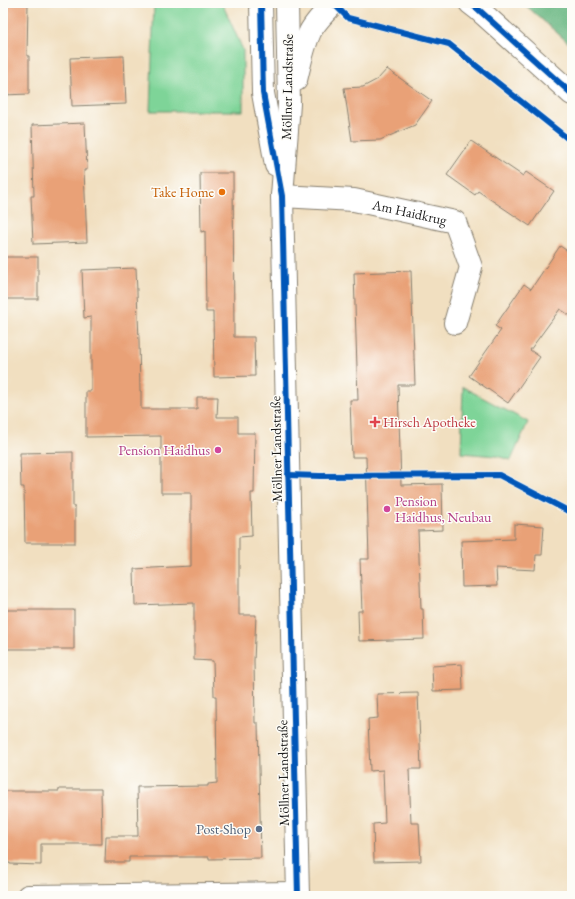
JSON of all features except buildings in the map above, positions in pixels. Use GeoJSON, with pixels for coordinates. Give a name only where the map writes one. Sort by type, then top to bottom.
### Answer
{"type":"FeatureCollection","features":[{"type":"Feature","properties":{"kind":"main road","name":"Möllner Landstraße"},"geometry":{"type":"LineString","coordinates":[[261,3],[263,93],[282,196]]}},
{"type":"Feature","properties":{"kind":"main road","name":"Möllner Landstraße"},"geometry":{"type":"LineString","coordinates":[[287,3],[289,104],[282,196],[298,894]]}},
{"type":"Feature","properties":{"kind":"main road"},"geometry":{"type":"LineString","coordinates":[[289,104],[310,32],[334,3]]}},
{"type":"Feature","properties":{"kind":"main road"},"geometry":{"type":"LineString","coordinates":[[470,3],[572,94]]}},
{"type":"Feature","properties":{"kind":"main road","name":"Am Haidkrug"},"geometry":{"type":"LineString","coordinates":[[282,196],[354,200],[455,222],[471,267],[455,323]]}},
{"type":"Feature","properties":{"kind":"main road"},"geometry":{"type":"LineString","coordinates":[[28,896],[298,894]]}},
{"type":"Feature","properties":{"kind":"green space"},"geometry":{"type":"Polygon","coordinates":[[[154,3],[222,3],[243,50],[243,111],[150,111],[154,3]]]}},
{"type":"Feature","properties":{"kind":"green space"},"geometry":{"type":"Polygon","coordinates":[[[523,3],[572,3],[572,46],[523,3]]]}},
{"type":"Feature","properties":{"kind":"green space"},"geometry":{"type":"Polygon","coordinates":[[[463,387],[528,422],[511,460],[496,456],[461,453],[463,387]]]}},
{"type":"Feature","properties":{"kind":"cycle path"},"geometry":{"type":"LineString","coordinates":[[261,3],[263,93],[282,196],[298,896]]}},
{"type":"Feature","properties":{"kind":"cycle path"},"geometry":{"type":"LineString","coordinates":[[333,3],[348,18],[449,44],[572,142]]}},
{"type":"Feature","properties":{"kind":"cycle path"},"geometry":{"type":"LineString","coordinates":[[470,3],[572,94]]}},
{"type":"Feature","properties":{"kind":"cycle path"},"geometry":{"type":"LineString","coordinates":[[288,475],[499,475],[572,513]]}},
{"type":"Feature","properties":{"kind":"place","name":"Take Home"},"geometry":{"type":"Point","coordinates":[222,192]}},
{"type":"Feature","properties":{"kind":"place","name":"Hirsch Apotheke"},"geometry":{"type":"Point","coordinates":[375,422]}},
{"type":"Feature","properties":{"kind":"place","name":"Pension Haidhus"},"geometry":{"type":"Point","coordinates":[218,450]}},
{"type":"Feature","properties":{"kind":"place","name":"Pension Haidhus, Neubau"},"geometry":{"type":"Point","coordinates":[387,509]}},
{"type":"Feature","properties":{"kind":"place","name":"Post-Shop"},"geometry":{"type":"Point","coordinates":[259,829]}}]}
